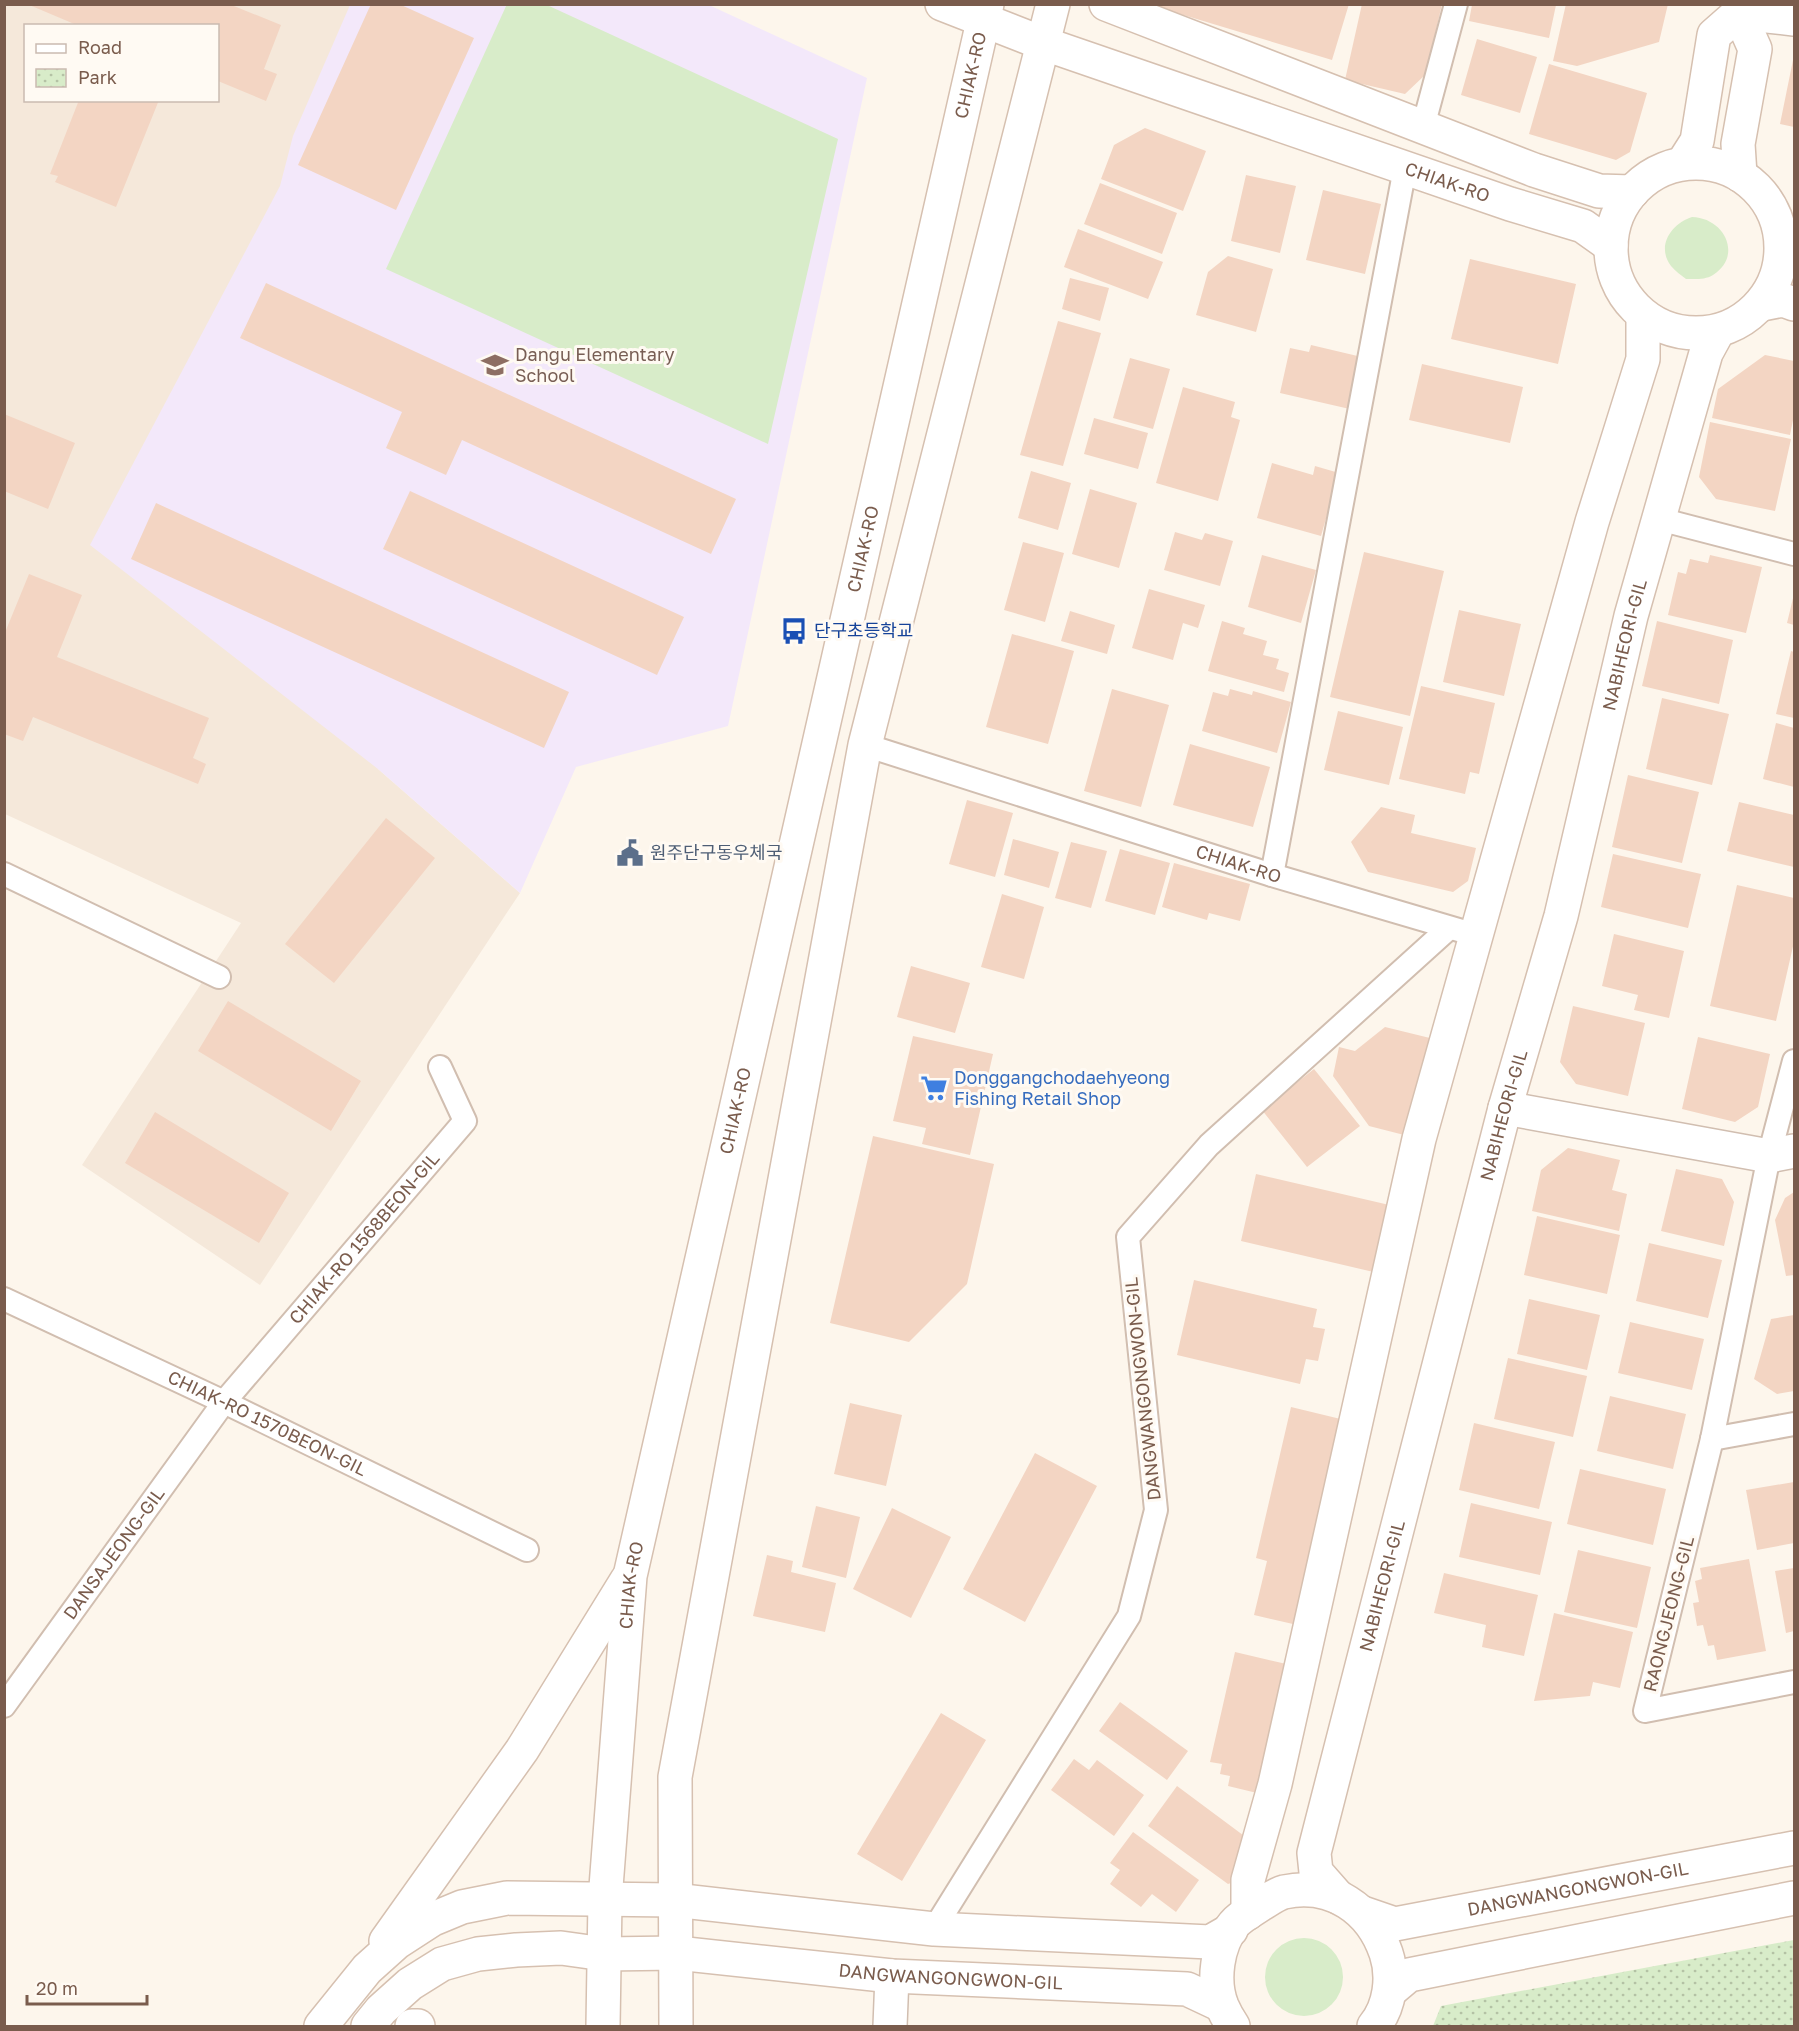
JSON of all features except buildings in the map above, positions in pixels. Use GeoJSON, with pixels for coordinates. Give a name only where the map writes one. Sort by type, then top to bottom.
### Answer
{"type":"FeatureCollection","features":[{"type":"Feature","properties":{"kind":"street","name":"CHIAK-RO"},"geometry":{"type":"LineString","coordinates":[[942,4],[985,13],[1042,43],[1405,168],[1583,226],[1611,246]]}},
{"type":"Feature","properties":{"kind":"street"},"geometry":{"type":"LineString","coordinates":[[676,2026],[675,1777],[865,744],[1053,4]]}},
{"type":"Feature","properties":{"kind":"street"},"geometry":{"type":"LineString","coordinates":[[1106,4],[1534,170],[1599,191],[1632,192]]}},
{"type":"Feature","properties":{"kind":"street"},"geometry":{"type":"LineString","coordinates":[[1740,9],[1794,19]]}},
{"type":"Feature","properties":{"kind":"street"},"geometry":{"type":"LineString","coordinates":[[1683,163],[1697,141],[1714,35],[1740,9]]}},
{"type":"Feature","properties":{"kind":"street"},"geometry":{"type":"LineString","coordinates":[[1740,9],[1755,49],[1738,144],[1740,175]]}},
{"type":"Feature","properties":{"kind":"street","name":"CHIAK-RO"},"geometry":{"type":"LineString","coordinates":[[603,2026],[605,1900],[630,1576],[985,13]]}},
{"type":"Feature","properties":{"kind":"street"},"geometry":{"type":"LineString","coordinates":[[1683,163],[1712,164],[1740,175],[1762,194],[1777,220],[1788,254],[1762,304],[1742,321],[1718,331],[1692,334],[1643,315],[1625,296],[1614,272],[1611,246],[1616,217],[1632,192],[1655,173],[1683,163]]}},
{"type":"Feature","properties":{"kind":"street"},"geometry":{"type":"LineString","coordinates":[[1762,304],[1783,300],[1794,304]]}},
{"type":"Feature","properties":{"kind":"street"},"geometry":{"type":"LineString","coordinates":[[1227,2016],[1217,1977],[1221,1948],[1239,1922],[1248,1880],[1275,1784],[1463,931],[1643,359],[1643,315]]}},
{"type":"Feature","properties":{"kind":"street","name":"NABIHEORI-GIL"},"geometry":{"type":"LineString","coordinates":[[1381,2016],[1389,1962],[1380,1935],[1316,1872],[1314,1853],[1505,1108],[1561,916],[1630,616],[1706,353],[1718,331]]}},
{"type":"Feature","properties":{"kind":"street"},"geometry":{"type":"LineString","coordinates":[[1505,1108],[1782,1154]]}},
{"type":"Feature","properties":{"kind":"street"},"geometry":{"type":"LineString","coordinates":[[321,2026],[367,1969],[522,1750],[630,1576]]}},
{"type":"Feature","properties":{"kind":"street","name":"DANGWANGONGWON-GIL"},"geometry":{"type":"LineString","coordinates":[[605,1900],[674,1900],[934,1929],[1210,1942],[1282,1892],[1310,1890],[1395,1924],[1794,1848]]}},
{"type":"Feature","properties":{"kind":"street"},"geometry":{"type":"LineString","coordinates":[[367,1969],[396,1943],[433,1919],[462,1907],[507,1898],[605,1900]]}},
{"type":"Feature","properties":{"kind":"street"},"geometry":{"type":"LineString","coordinates":[[1381,2016],[1409,1975],[1794,1898]]}},
{"type":"Feature","properties":{"kind":"street"},"geometry":{"type":"LineString","coordinates":[[368,2026],[381,2010],[410,1984],[442,1964],[478,1954],[516,1950],[561,1948],[604,1954]]}},
{"type":"Feature","properties":{"kind":"street","name":"DANGWANGONGWON-GIL"},"geometry":{"type":"LineString","coordinates":[[604,1954],[676,1953],[892,1976],[1187,1989],[1227,2016]]}},
{"type":"Feature","properties":{"kind":"street"},"geometry":{"type":"LineString","coordinates":[[890,2026],[892,1976]]}},
{"type":"Feature","properties":{"kind":"street"},"geometry":{"type":"LineString","coordinates":[[412,2026],[418,2026]]}},
{"type":"Feature","properties":{"kind":"lane"},"geometry":{"type":"LineString","coordinates":[[1423,127],[1456,4]]}},
{"type":"Feature","properties":{"kind":"lane"},"geometry":{"type":"LineString","coordinates":[[1272,874],[1405,168]]}},
{"type":"Feature","properties":{"kind":"lane"},"geometry":{"type":"LineString","coordinates":[[1659,519],[1794,554]]}},
{"type":"Feature","properties":{"kind":"lane","name":"CHIAK-RO"},"geometry":{"type":"LineString","coordinates":[[865,744],[1272,874],[1463,931]]}},
{"type":"Feature","properties":{"kind":"lane"},"geometry":{"type":"LineString","coordinates":[[4,874],[219,977]]}},
{"type":"Feature","properties":{"kind":"lane","name":"DANGWANGONGWON-GIL"},"geometry":{"type":"LineString","coordinates":[[934,1929],[1130,1616],[1156,1510],[1128,1237],[1209,1145],[1463,931]]}},
{"type":"Feature","properties":{"kind":"lane","name":"RAONGJEONG-GIL"},"geometry":{"type":"LineString","coordinates":[[1794,1061],[1782,1154],[1645,1711],[1794,1682]]}},
{"type":"Feature","properties":{"kind":"lane","name":"CHIAK-RO 1568BEON-GIL"},"geometry":{"type":"LineString","coordinates":[[224,1402],[465,1121],[440,1067]]}},
{"type":"Feature","properties":{"kind":"lane","name":"CHIAK-RO 1570BEON-GIL"},"geometry":{"type":"LineString","coordinates":[[4,1299],[224,1402],[527,1550]]}},
{"type":"Feature","properties":{"kind":"lane","name":"DANSAJEONG-GIL"},"geometry":{"type":"LineString","coordinates":[[4,1706],[224,1402]]}},
{"type":"Feature","properties":{"kind":"lane"},"geometry":{"type":"LineString","coordinates":[[1712,1439],[1794,1424]]}},
{"type":"Feature","properties":{"kind":"shaded area"},"geometry":{"type":"Polygon","coordinates":[[[5,5],[366,5],[378,769],[520,893],[260,1285],[82,1165],[241,923],[5,814],[5,5]]]}},
{"type":"Feature","properties":{"kind":"shaded area","name":"Dangu Elementary School"},"geometry":{"type":"Polygon","coordinates":[[[350,5],[709,5],[867,78],[728,726],[576,767],[520,893],[378,769],[90,545],[280,186],[293,136],[350,5]]]}},
{"type":"Feature","properties":{"kind":"green space"},"geometry":{"type":"Polygon","coordinates":[[[507,4],[547,5],[838,139],[768,444],[386,269],[507,4]]]}},
{"type":"Feature","properties":{"kind":"green space"},"geometry":{"type":"Polygon","coordinates":[[[1692,217],[1704,219],[1713,224],[1726,239],[1727,258],[1722,267],[1710,277],[1686,279],[1671,266],[1667,258],[1666,244],[1672,230],[1684,220],[1692,217]]]}},
{"type":"Feature","properties":{"kind":"green space"},"geometry":{"type":"Polygon","coordinates":[[[1304,1938],[1319,1941],[1332,1949],[1340,1962],[1343,1977],[1340,1992],[1332,2005],[1319,2013],[1304,2016],[1289,2013],[1276,2005],[1268,1992],[1265,1977],[1268,1962],[1276,1949],[1289,1941],[1304,1938]]]}},
{"type":"Feature","properties":{"kind":"green space"},"geometry":{"type":"Polygon","coordinates":[[[1794,1940],[1794,2026],[1433,2026],[1441,2006],[1794,1940]]]}},
{"type":"Feature","properties":{"kind":"place","name":"Dangu Elementary School"},"geometry":{"type":"Point","coordinates":[495,365]}},
{"type":"Feature","properties":{"kind":"place","name":"단구초등학교"},"geometry":{"type":"Point","coordinates":[794,631]}},
{"type":"Feature","properties":{"kind":"place","name":"원주단구동우체국"},"geometry":{"type":"Point","coordinates":[630,853]}},
{"type":"Feature","properties":{"kind":"place","name":"Donggangchodaehyeong Fishing Retail Shop"},"geometry":{"type":"Point","coordinates":[934,1088]}}]}
